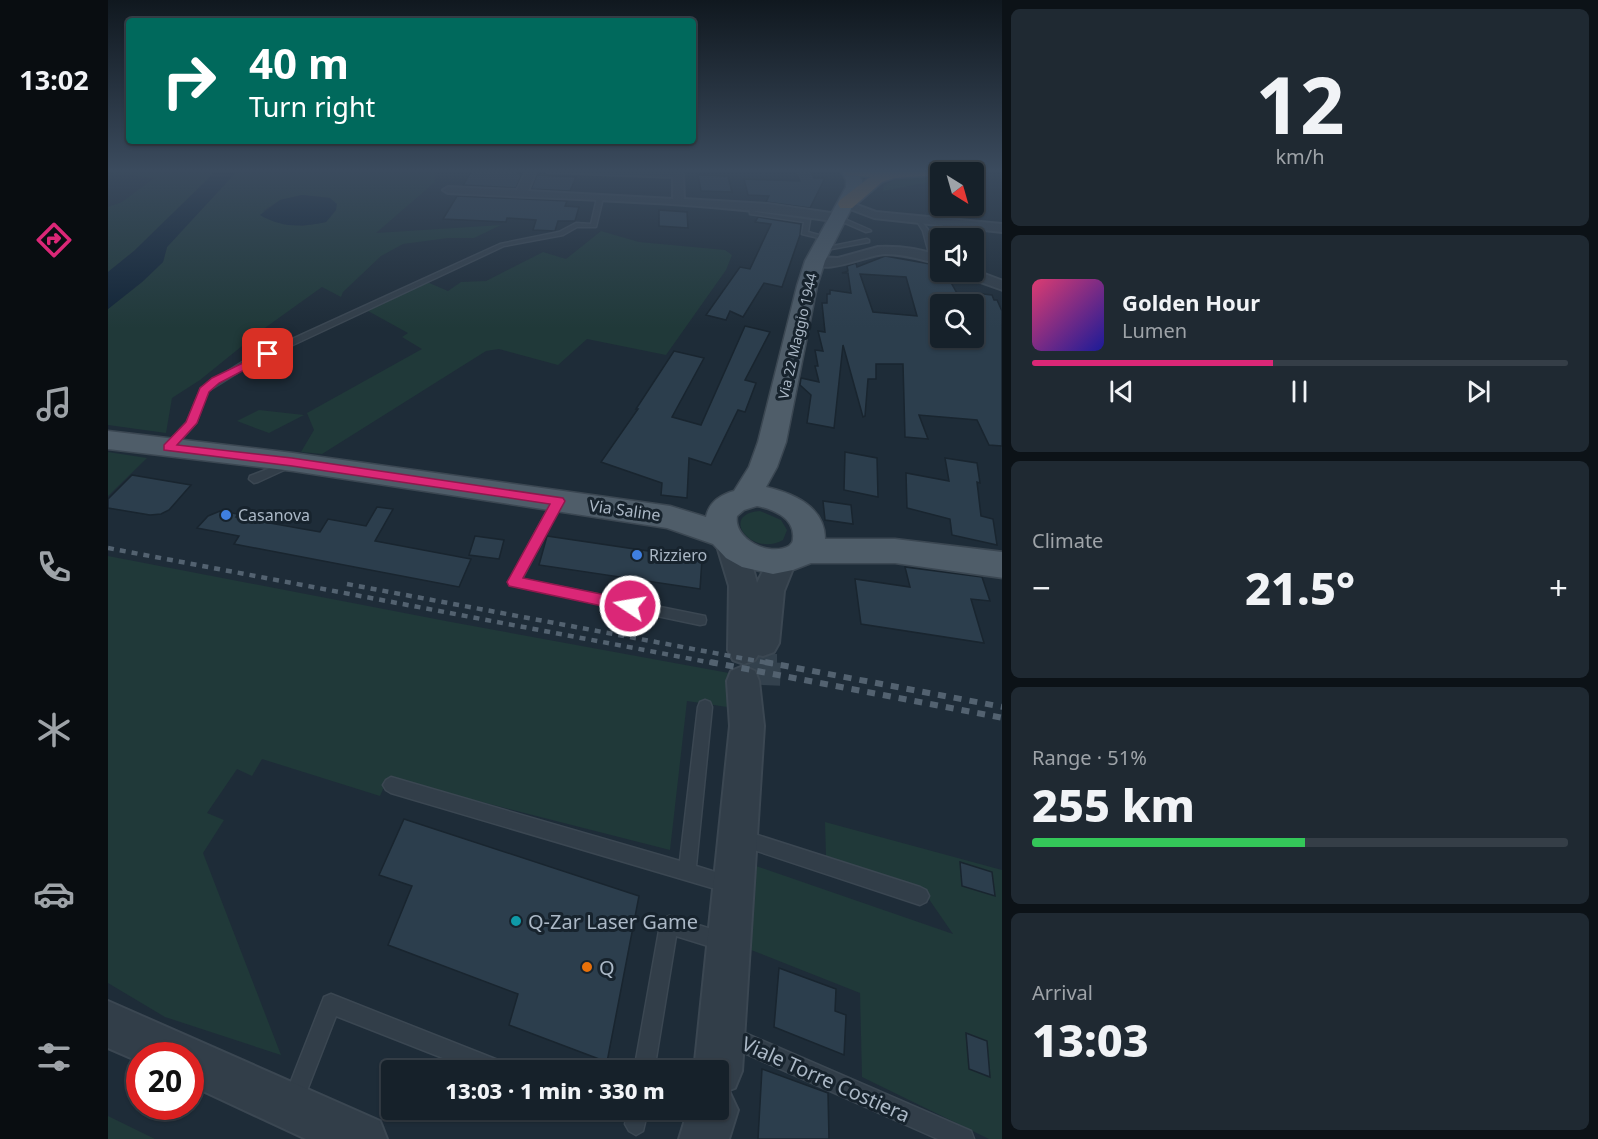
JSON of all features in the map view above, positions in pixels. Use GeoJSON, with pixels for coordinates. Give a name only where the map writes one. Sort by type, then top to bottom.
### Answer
{"type":"FeatureCollection","features":[{"type":"Feature","properties":{"kind":"main road","name":"Via 22 Maggio 1944"},"geometry":{"type":"LineString","coordinates":[[736,501],[763,467],[772,442],[807,286],[821,249],[836,222]]}},
{"type":"Feature","properties":{"kind":"main road","name":"Via Saline"},"geometry":{"type":"LineString","coordinates":[[108,440],[292,462],[670,517],[727,541]]}},
{"type":"Feature","properties":{"kind":"main road","name":"Via 22 Maggio 1944"},"geometry":{"type":"LineString","coordinates":[[772,442],[778,479],[796,535]]}},
{"type":"Feature","properties":{"kind":"main road"},"geometry":{"type":"LineString","coordinates":[[796,535],[769,498],[736,501],[719,519],[727,541],[755,559],[796,535],[1002,565]]}},
{"type":"Feature","properties":{"kind":"main road","name":"Via Saline"},"geometry":{"type":"LineString","coordinates":[[670,517],[736,501]]}},
{"type":"Feature","properties":{"kind":"street"},"geometry":{"type":"LineString","coordinates":[[946,222],[1002,228]]}},
{"type":"Feature","properties":{"kind":"street"},"geometry":{"type":"LineString","coordinates":[[821,249],[836,263],[846,262]]}},
{"type":"Feature","properties":{"kind":"street"},"geometry":{"type":"LineString","coordinates":[[807,286],[846,262],[872,251],[905,252],[930,257]]}},
{"type":"Feature","properties":{"kind":"street"},"geometry":{"type":"LineString","coordinates":[[984,273],[1002,279]]}},
{"type":"Feature","properties":{"kind":"street"},"geometry":{"type":"LineString","coordinates":[[984,278],[1002,285]]}},
{"type":"Feature","properties":{"kind":"street","name":"Viale Torre Costiera"},"geometry":{"type":"LineString","coordinates":[[720,1052],[753,667],[767,594],[773,577],[796,535]]}},
{"type":"Feature","properties":{"kind":"street","name":"Viale Torre Costiera"},"geometry":{"type":"LineString","coordinates":[[727,541],[741,568],[746,590],[753,667]]}},
{"type":"Feature","properties":{"kind":"street"},"geometry":{"type":"LineString","coordinates":[[108,1024],[149,1042]]}},
{"type":"Feature","properties":{"kind":"street"},"geometry":{"type":"LineString","coordinates":[[204,1066],[362,1139]]}},
{"type":"Feature","properties":{"kind":"street"},"geometry":{"type":"LineString","coordinates":[[704,1139],[711,1120]]}},
{"type":"Feature","properties":{"kind":"street"},"geometry":{"type":"LineString","coordinates":[[716,1120],[719,1139]]}},
{"type":"Feature","properties":{"kind":"lane"},"geometry":{"type":"LineString","coordinates":[[159,447],[191,423],[204,390],[248,363],[504,244],[557,234],[576,225],[594,226],[594,222]]}},
{"type":"Feature","properties":{"kind":"lane"},"geometry":{"type":"LineString","coordinates":[[808,222],[804,233],[821,249],[867,241]]}},
{"type":"Feature","properties":{"kind":"lane"},"geometry":{"type":"LineString","coordinates":[[861,222],[868,231]]}},
{"type":"Feature","properties":{"kind":"lane"},"geometry":{"type":"LineString","coordinates":[[919,222],[930,240]]}},
{"type":"Feature","properties":{"kind":"lane"},"geometry":{"type":"LineString","coordinates":[[945,222],[947,228]]}},
{"type":"Feature","properties":{"kind":"lane"},"geometry":{"type":"LineString","coordinates":[[254,479],[292,462]]}},
{"type":"Feature","properties":{"kind":"lane"},"geometry":{"type":"LineString","coordinates":[[558,501],[514,582],[700,620]]}},
{"type":"Feature","properties":{"kind":"lane"},"geometry":{"type":"LineString","coordinates":[[687,872],[705,707]]}},
{"type":"Feature","properties":{"kind":"lane"},"geometry":{"type":"LineString","coordinates":[[392,785],[733,885]]}},
{"type":"Feature","properties":{"kind":"lane"},"geometry":{"type":"LineString","coordinates":[[738,837],[920,896]]}},
{"type":"Feature","properties":{"kind":"lane"},"geometry":{"type":"LineString","coordinates":[[646,1060],[669,925],[728,943]]}},
{"type":"Feature","properties":{"kind":"lane"},"geometry":{"type":"LineString","coordinates":[[292,1106],[331,1004],[473,1060]]}},
{"type":"Feature","properties":{"kind":"lane","name":"Viale Torre Costiera"},"geometry":{"type":"LineString","coordinates":[[720,1052],[963,1139]]}},
{"type":"Feature","properties":{"kind":"green space"},"geometry":{"type":"Polygon","coordinates":[[[108,222],[164,222],[134,251],[108,272],[108,222]]]}},
{"type":"Feature","properties":{"kind":"green space"},"geometry":{"type":"Polygon","coordinates":[[[190,222],[292,222],[302,226],[325,222],[389,222],[376,233],[501,225],[474,238],[448,238],[403,244],[381,256],[343,292],[341,297],[322,287],[262,330],[200,380],[172,398],[166,433],[108,425],[108,309],[163,262],[167,247],[190,222]]]}},
{"type":"Feature","properties":{"kind":"green space"},"geometry":{"type":"Polygon","coordinates":[[[601,231],[639,242],[725,250],[732,255],[726,270],[666,355],[587,339],[558,365],[499,349],[486,351],[322,454],[301,452],[314,430],[307,413],[422,349],[402,337],[408,333],[368,311],[427,282],[448,291],[461,282],[486,281],[543,252],[566,259],[601,231]]]}},
{"type":"Feature","properties":{"kind":"green space"},"geometry":{"type":"Polygon","coordinates":[[[259,410],[304,415],[269,433],[237,421],[259,410]]]}},
{"type":"Feature","properties":{"kind":"green space"},"geometry":{"type":"Polygon","coordinates":[[[108,452],[147,458],[108,496],[108,452]]]}},
{"type":"Feature","properties":{"kind":"green space"},"geometry":{"type":"Polygon","coordinates":[[[760,511],[781,520],[787,530],[783,540],[771,544],[760,543],[751,540],[744,533],[741,526],[742,519],[748,514],[760,511]]]}},
{"type":"Feature","properties":{"kind":"green space"},"geometry":{"type":"Polygon","coordinates":[[[108,556],[729,673],[727,707],[687,701],[670,850],[388,778],[380,796],[262,759],[252,776],[237,769],[207,813],[224,820],[203,853],[281,1055],[165,1017],[108,983],[108,556]]]}},
{"type":"Feature","properties":{"kind":"green space"},"geometry":{"type":"Polygon","coordinates":[[[825,822],[1002,870],[1002,1139],[989,1139],[862,1077],[860,993],[746,948],[753,865],[953,934],[922,889],[826,856],[825,822]]]}},
{"type":"Feature","properties":{"kind":"green space"},"geometry":{"type":"Polygon","coordinates":[[[108,1116],[155,1139],[108,1139],[108,1116]]]}},
{"type":"Feature","properties":{"kind":"water"},"geometry":{"type":"Polygon","coordinates":[[[164,222],[190,222],[167,247],[163,262],[108,309],[108,272],[164,222]]]}},
{"type":"Feature","properties":{"kind":"water"},"geometry":{"type":"Polygon","coordinates":[[[277,222],[325,222],[309,225],[277,222]]]}},
{"type":"Feature","properties":{"kind":"building"},"geometry":{"type":"Polygon","coordinates":[[[535,222],[558,222],[555,231],[533,230],[535,222]]]}},
{"type":"Feature","properties":{"kind":"building"},"geometry":{"type":"Polygon","coordinates":[[[659,222],[688,222],[688,228],[659,226],[659,222]]]}},
{"type":"Feature","properties":{"kind":"building"},"geometry":{"type":"Polygon","coordinates":[[[756,222],[801,224],[800,235],[782,287],[764,283],[743,317],[730,311],[726,320],[706,315],[740,267],[750,269],[771,224],[756,222]]]}},
{"type":"Feature","properties":{"kind":"building"},"geometry":{"type":"Polygon","coordinates":[[[885,256],[930,264],[930,282],[951,282],[957,294],[930,294],[930,348],[984,348],[984,294],[992,295],[994,300],[997,300],[1002,311],[1002,446],[989,445],[977,420],[919,415],[928,439],[905,437],[903,364],[876,364],[876,379],[868,379],[865,416],[863,417],[843,345],[834,428],[807,423],[811,395],[800,385],[801,378],[819,382],[815,366],[818,366],[815,350],[823,351],[818,331],[825,332],[822,303],[827,303],[827,294],[830,294],[830,290],[851,293],[848,273],[842,273],[848,271],[847,266],[856,263],[857,267],[885,256]],[[860,274],[873,312],[917,316],[906,277],[860,274]]]}},
{"type":"Feature","properties":{"kind":"building"},"geometry":{"type":"Polygon","coordinates":[[[745,326],[770,332],[745,380],[756,383],[745,412],[738,410],[711,465],[689,458],[687,498],[661,495],[662,483],[601,462],[674,351],[704,358],[672,417],[701,425],[745,326]]]}},
{"type":"Feature","properties":{"kind":"building"},"geometry":{"type":"Polygon","coordinates":[[[845,452],[877,458],[878,497],[844,490],[845,452]]]}},
{"type":"Feature","properties":{"kind":"building"},"geometry":{"type":"Polygon","coordinates":[[[945,458],[977,463],[981,516],[993,519],[997,545],[952,535],[950,519],[907,508],[906,473],[949,481],[945,458]]]}},
{"type":"Feature","properties":{"kind":"building"},"geometry":{"type":"Polygon","coordinates":[[[132,475],[191,485],[169,510],[161,514],[150,515],[108,508],[108,499],[132,475]]]}},
{"type":"Feature","properties":{"kind":"building"},"geometry":{"type":"Polygon","coordinates":[[[823,501],[851,505],[853,524],[825,520],[823,501]]]}},
{"type":"Feature","properties":{"kind":"building"},"geometry":{"type":"Polygon","coordinates":[[[377,507],[393,509],[375,541],[471,559],[459,587],[234,544],[239,536],[197,528],[208,516],[220,511],[238,514],[236,517],[320,532],[328,519],[366,526],[377,507]]]}},
{"type":"Feature","properties":{"kind":"building"},"geometry":{"type":"Polygon","coordinates":[[[475,536],[504,540],[499,559],[469,555],[475,536]]]}},
{"type":"Feature","properties":{"kind":"building"},"geometry":{"type":"Polygon","coordinates":[[[547,536],[702,559],[700,589],[539,565],[547,536]]]}},
{"type":"Feature","properties":{"kind":"building"},"geometry":{"type":"Polygon","coordinates":[[[905,567],[982,577],[990,601],[971,599],[984,643],[861,624],[855,579],[910,587],[905,567]]]}},
{"type":"Feature","properties":{"kind":"building","name":"Q-Zar Laser Game"},"geometry":{"type":"Polygon","coordinates":[[[404,819],[639,896],[607,1060],[602,1060],[509,1025],[518,994],[388,945],[412,886],[379,875],[404,819]]]}},
{"type":"Feature","properties":{"kind":"building"},"geometry":{"type":"Polygon","coordinates":[[[960,862],[992,872],[995,896],[962,886],[960,862]]]}},
{"type":"Feature","properties":{"kind":"building"},"geometry":{"type":"Polygon","coordinates":[[[779,968],[836,989],[835,1011],[846,1015],[844,1055],[774,1027],[779,968]]]}},
{"type":"Feature","properties":{"kind":"building"},"geometry":{"type":"Polygon","coordinates":[[[966,1033],[987,1041],[990,1077],[969,1069],[966,1033]]]}},
{"type":"Feature","properties":{"kind":"building"},"geometry":{"type":"Polygon","coordinates":[[[762,1069],[828,1093],[829,1139],[758,1139],[762,1069]]]}},
{"type":"Feature","properties":{"kind":"tunnel"},"geometry":{"type":"LineString","coordinates":[[763,654],[763,662]]}},
{"type":"Feature","properties":{"kind":"tunnel"},"geometry":{"type":"LineString","coordinates":[[762,685],[763,662]]}},
{"type":"Feature","properties":{"kind":"railway"},"geometry":{"type":"LineString","coordinates":[[108,548],[718,664]]}},
{"type":"Feature","properties":{"kind":"railway"},"geometry":{"type":"LineString","coordinates":[[347,584],[773,664]]}},
{"type":"Feature","properties":{"kind":"railway"},"geometry":{"type":"LineString","coordinates":[[710,662],[1002,718]]}},
{"type":"Feature","properties":{"kind":"railway"},"geometry":{"type":"LineString","coordinates":[[765,662],[1002,707]]}},
{"type":"Feature","properties":{"kind":"place","name":"Casanova"},"geometry":{"type":"Point","coordinates":[226,515]}},
{"type":"Feature","properties":{"kind":"place","name":"Rizziero"},"geometry":{"type":"Point","coordinates":[637,555]}},
{"type":"Feature","properties":{"kind":"place","name":"Q-Zar Laser Game"},"geometry":{"type":"Point","coordinates":[516,921]}},
{"type":"Feature","properties":{"kind":"place","name":"Q"},"geometry":{"type":"Point","coordinates":[587,967]}},
{"type":"Feature","properties":{"kind":"route"},"geometry":{"type":"LineString","coordinates":[[268,354],[216,381],[204,390],[191,423],[168,448],[292,462],[558,501],[514,582],[630,606]]}}]}
